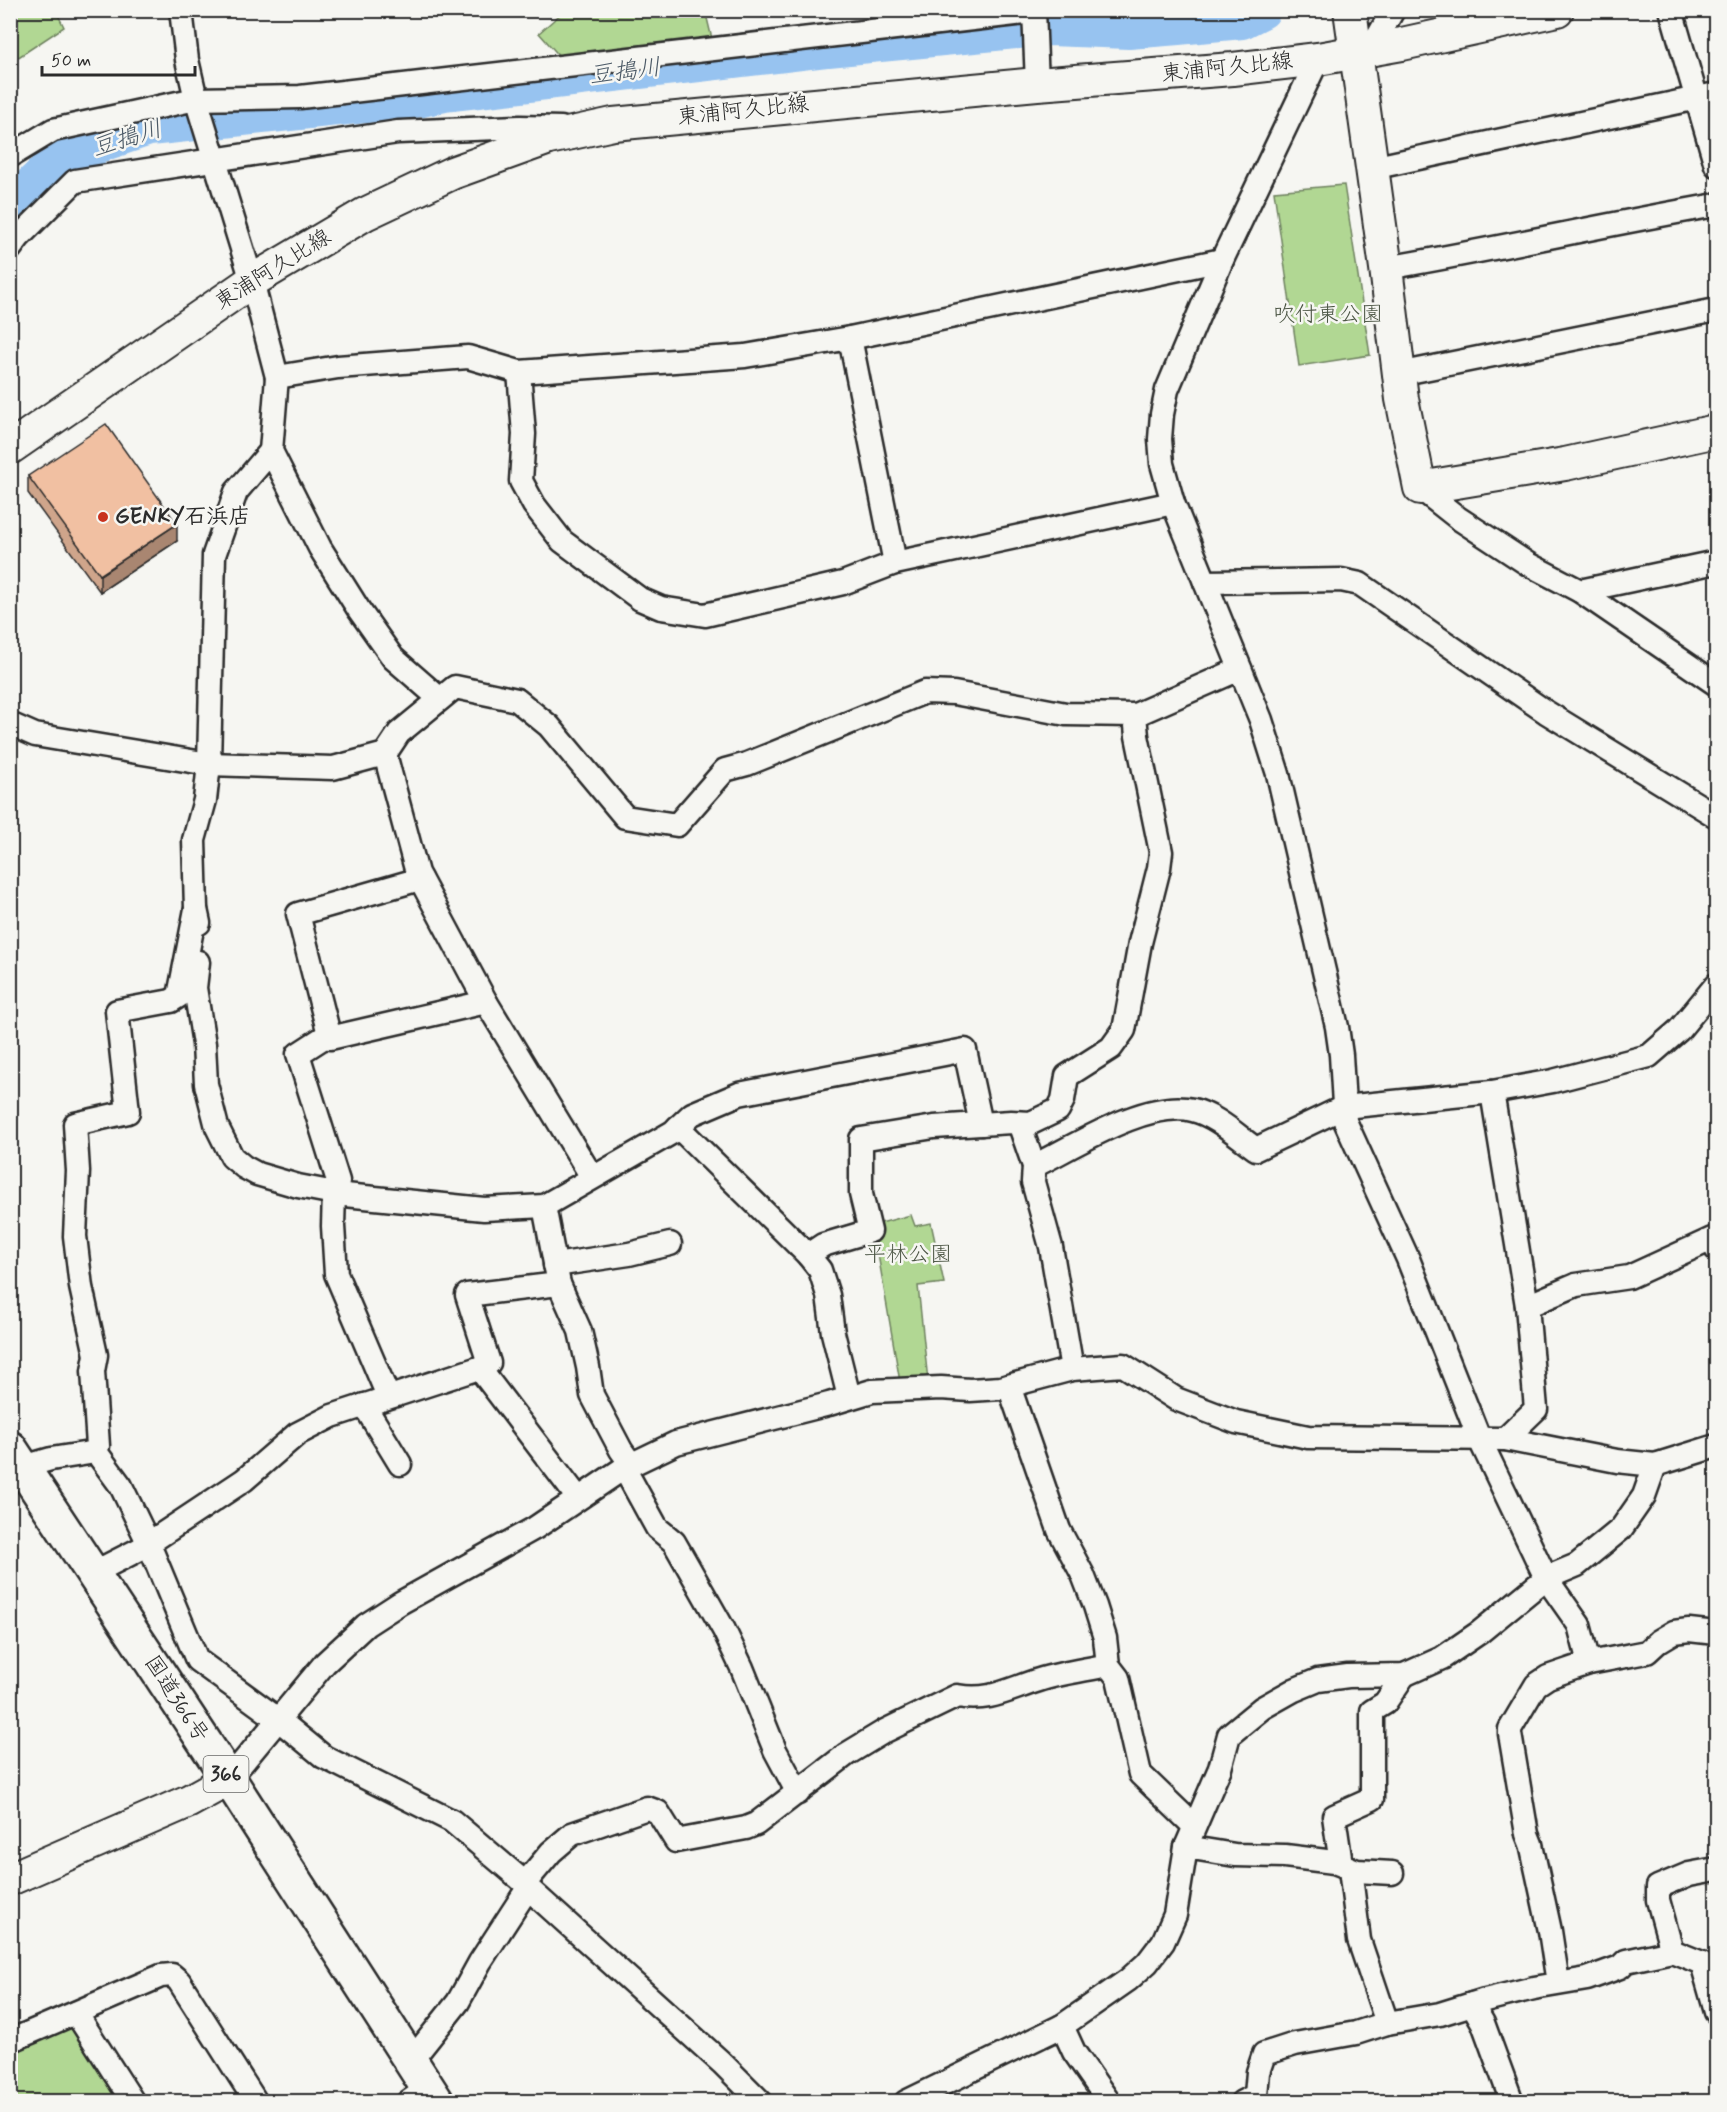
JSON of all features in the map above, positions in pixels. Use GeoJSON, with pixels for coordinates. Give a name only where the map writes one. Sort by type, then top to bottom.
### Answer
{"type":"FeatureCollection","features":[{"type":"Feature","properties":{"kind":"highway","name":"国道366号"},"geometry":{"type":"LineString","coordinates":[[17,1458],[229,1779],[411,2061],[424,2097]]}},
{"type":"Feature","properties":{"kind":"main road"},"geometry":{"type":"LineString","coordinates":[[1350,10],[1360,48],[1372,168],[1399,374],[1420,488],[1564,464],[1716,431]]}},
{"type":"Feature","properties":{"kind":"main road","name":"東浦阿久比線"},"geometry":{"type":"LineString","coordinates":[[10,448],[252,281],[365,214],[452,173],[549,138],[613,124],[1036,76],[1233,69],[1318,59],[1360,48],[1557,10]]}},
{"type":"Feature","properties":{"kind":"main road"},"geometry":{"type":"LineString","coordinates":[[10,1879],[189,1801],[229,1779]]}},
{"type":"Feature","properties":{"kind":"street"},"geometry":{"type":"LineString","coordinates":[[182,10],[187,60],[196,99],[252,281],[277,377],[271,451],[320,548],[358,610],[393,658],[440,699]]}},
{"type":"Feature","properties":{"kind":"street"},"geometry":{"type":"LineString","coordinates":[[1360,48],[1394,10]]}},
{"type":"Feature","properties":{"kind":"street"},"geometry":{"type":"LineString","coordinates":[[1671,10],[1707,96],[1716,165]]}},
{"type":"Feature","properties":{"kind":"street"},"geometry":{"type":"LineString","coordinates":[[10,156],[53,130],[196,99],[300,97],[1034,11],[1036,76]]}},
{"type":"Feature","properties":{"kind":"street"},"geometry":{"type":"LineString","coordinates":[[1318,59],[1222,260],[1167,390],[1160,439],[1162,464],[1173,503],[1261,720],[1278,774],[1338,1027],[1345,1121],[1408,1258],[1479,1438],[1546,1578],[1579,1624],[1589,1663]]}},
{"type":"Feature","properties":{"kind":"street"},"geometry":{"type":"LineString","coordinates":[[1372,168],[1707,96]]}},
{"type":"Feature","properties":{"kind":"street"},"geometry":{"type":"LineString","coordinates":[[10,249],[75,181],[398,132],[520,127],[588,129]]}},
{"type":"Feature","properties":{"kind":"street"},"geometry":{"type":"LineString","coordinates":[[1386,268],[1477,253],[1625,221],[1716,205]]}},
{"type":"Feature","properties":{"kind":"street"},"geometry":{"type":"LineString","coordinates":[[277,377],[338,367],[468,357],[519,372],[745,356],[850,338],[1222,260]]}},
{"type":"Feature","properties":{"kind":"street"},"geometry":{"type":"LineString","coordinates":[[1399,374],[1716,310]]}},
{"type":"Feature","properties":{"kind":"street"},"geometry":{"type":"LineString","coordinates":[[850,338],[895,563]]}},
{"type":"Feature","properties":{"kind":"street"},"geometry":{"type":"LineString","coordinates":[[519,372],[524,434],[520,481],[534,505],[562,541],[640,599],[661,608],[705,615],[843,583],[895,563],[1173,503]]}},
{"type":"Feature","properties":{"kind":"street"},"geometry":{"type":"LineString","coordinates":[[271,451],[236,492],[214,555],[209,764],[205,800],[194,840],[196,909],[200,945],[195,988],[204,1044],[206,1084],[223,1142],[232,1157],[244,1167],[258,1174],[334,1193],[484,1209],[544,1206],[678,1127],[693,1114],[739,1094],[965,1050],[981,1124]]}},
{"type":"Feature","properties":{"kind":"street"},"geometry":{"type":"LineString","coordinates":[[1420,488],[1458,518],[1528,564],[1580,591],[1713,678]]}},
{"type":"Feature","properties":{"kind":"street"},"geometry":{"type":"LineString","coordinates":[[1580,591],[1716,562]]}},
{"type":"Feature","properties":{"kind":"street"},"geometry":{"type":"LineString","coordinates":[[1205,582],[1341,580],[1360,584],[1546,712],[1716,816]]}},
{"type":"Feature","properties":{"kind":"street"},"geometry":{"type":"LineString","coordinates":[[10,724],[35,735],[209,764],[333,768],[385,754],[399,733],[455,687],[517,700],[549,726],[625,817],[677,825],[725,770],[747,764],[925,692],[954,693],[1066,714],[1135,715],[1240,669]]}},
{"type":"Feature","properties":{"kind":"street"},"geometry":{"type":"LineString","coordinates":[[808,1256],[823,1245],[870,1231],[861,1194],[861,1139],[934,1127],[1031,1123],[1058,1110],[1063,1100],[1067,1076],[1111,1048],[1124,1030],[1161,852],[1137,736],[1135,715]]}},
{"type":"Feature","properties":{"kind":"street"},"geometry":{"type":"LineString","coordinates":[[385,754],[420,879],[486,1002],[592,1177]]}},
{"type":"Feature","properties":{"kind":"street"},"geometry":{"type":"LineString","coordinates":[[420,879],[298,914],[330,1038],[486,1002]]}},
{"type":"Feature","properties":{"kind":"street"},"geometry":{"type":"LineString","coordinates":[[96,1452],[98,1446],[93,1371],[96,1355],[81,1287],[75,1236],[78,1171],[75,1124],[128,1112],[117,1011],[171,1001],[179,996],[196,909]]}},
{"type":"Feature","properties":{"kind":"street"},"geometry":{"type":"LineString","coordinates":[[1034,1166],[1121,1122],[1148,1113],[1192,1110],[1216,1120],[1256,1149],[1344,1107],[1492,1092],[1553,1081],[1649,1056],[1679,1030],[1716,985]]}},
{"type":"Feature","properties":{"kind":"street"},"geometry":{"type":"LineString","coordinates":[[329,1034],[298,1054],[338,1181],[334,1193],[333,1226],[336,1274],[388,1396]]}},
{"type":"Feature","properties":{"kind":"street"},"geometry":{"type":"LineString","coordinates":[[1492,1092],[1527,1306],[1536,1409],[1505,1439]]}},
{"type":"Feature","properties":{"kind":"street"},"geometry":{"type":"LineString","coordinates":[[1019,1123],[1034,1166],[1033,1182],[1051,1247],[1072,1369]]}},
{"type":"Feature","properties":{"kind":"street"},"geometry":{"type":"LineString","coordinates":[[678,1127],[820,1270],[828,1295],[833,1333],[849,1397]]}},
{"type":"Feature","properties":{"kind":"street"},"geometry":{"type":"LineString","coordinates":[[544,1206],[557,1274],[580,1331],[592,1395],[621,1450],[657,1528],[674,1542],[724,1630],[775,1750],[798,1793]]}},
{"type":"Feature","properties":{"kind":"street"},"geometry":{"type":"LineString","coordinates":[[1527,1306],[1576,1285],[1629,1277],[1712,1239],[1716,1250]]}},
{"type":"Feature","properties":{"kind":"street"},"geometry":{"type":"LineString","coordinates":[[93,1573],[140,1549],[244,1479],[297,1434],[332,1416],[489,1363],[467,1295],[670,1244]]}},
{"type":"Feature","properties":{"kind":"street"},"geometry":{"type":"LineString","coordinates":[[229,1779],[325,1663],[366,1625],[455,1571],[535,1528],[627,1466],[676,1443],[872,1391],[941,1388],[970,1390],[1009,1386],[1072,1369],[1123,1365],[1186,1403],[1236,1422],[1308,1437],[1505,1439],[1617,1461],[1655,1465],[1716,1446]]}},
{"type":"Feature","properties":{"kind":"street"},"geometry":{"type":"LineString","coordinates":[[479,1368],[578,1498]]}},
{"type":"Feature","properties":{"kind":"street"},"geometry":{"type":"LineString","coordinates":[[1009,1386],[1059,1530],[1083,1575],[1095,1606],[1104,1638],[1108,1665],[1118,1678],[1140,1774],[1190,1837],[1234,1855],[1285,1856],[1346,1866],[1357,1871],[1392,1873]]}},
{"type":"Feature","properties":{"kind":"street"},"geometry":{"type":"LineString","coordinates":[[364,1405],[400,1464]]}},
{"type":"Feature","properties":{"kind":"street"},"geometry":{"type":"LineString","coordinates":[[17,1458],[51,1459],[96,1452]]}},
{"type":"Feature","properties":{"kind":"street"},"geometry":{"type":"LineString","coordinates":[[96,1452],[121,1486],[148,1542],[197,1660],[279,1720],[324,1757],[452,1821],[722,2063],[761,2102]]}},
{"type":"Feature","properties":{"kind":"street"},"geometry":{"type":"LineString","coordinates":[[906,2102],[1062,2026],[1128,1980],[1147,1963],[1163,1942],[1174,1915],[1190,1837],[1220,1768],[1229,1735],[1262,1708],[1318,1680],[1348,1676],[1404,1675],[1442,1658],[1480,1632],[1546,1578],[1577,1565],[1621,1529],[1644,1496],[1655,1465]]}},
{"type":"Feature","properties":{"kind":"street"},"geometry":{"type":"LineString","coordinates":[[1558,1983],[1550,1931],[1527,1834],[1510,1729],[1536,1685],[1548,1677],[1589,1663],[1647,1652],[1674,1632],[1689,1630],[1716,1633]]}},
{"type":"Feature","properties":{"kind":"street"},"geometry":{"type":"LineString","coordinates":[[411,2061],[458,2002],[526,1886],[551,1852],[572,1834],[647,1808],[658,1812],[676,1840],[756,1824],[847,1754],[885,1731],[957,1696],[990,1697],[1039,1680],[1108,1665]]}},
{"type":"Feature","properties":{"kind":"street"},"geometry":{"type":"LineString","coordinates":[[1387,2023],[1359,1940],[1346,1866],[1334,1816],[1372,1799],[1372,1711],[1385,1703],[1404,1675]]}},
{"type":"Feature","properties":{"kind":"street"},"geometry":{"type":"LineString","coordinates":[[1672,1951],[1658,1900],[1658,1887],[1689,1874],[1716,1869]]}},
{"type":"Feature","properties":{"kind":"street"},"geometry":{"type":"LineString","coordinates":[[1242,2102],[1256,2095],[1258,2072],[1264,2054],[1295,2044],[1356,2033],[1387,2023],[1440,2014],[1558,1983],[1587,1979],[1620,1967],[1626,1961],[1672,1951],[1702,1963],[1716,2012]]}},
{"type":"Feature","properties":{"kind":"street"},"geometry":{"type":"LineString","coordinates":[[10,2041],[161,1976],[172,1975],[179,1981],[256,2102]]}},
{"type":"Feature","properties":{"kind":"street"},"geometry":{"type":"LineString","coordinates":[[1472,2004],[1483,2024],[1512,2102]]}},
{"type":"Feature","properties":{"kind":"street"},"geometry":{"type":"LineString","coordinates":[[76,2013],[133,2102]]}},
{"type":"Feature","properties":{"kind":"street"},"geometry":{"type":"LineString","coordinates":[[1062,2026],[1074,2052],[1109,2102]]}},
{"type":"Feature","properties":{"kind":"green space"},"geometry":{"type":"Polygon","coordinates":[[[11,10],[56,11],[64,27],[11,62],[11,10]]]}},
{"type":"Feature","properties":{"kind":"green space"},"geometry":{"type":"Polygon","coordinates":[[[564,11],[720,11],[706,14],[712,39],[562,59],[539,33],[564,11]]]}},
{"type":"Feature","properties":{"kind":"green space","name":"吹付東公園"},"geometry":{"type":"Polygon","coordinates":[[[1344,185],[1370,355],[1299,366],[1274,191],[1344,185]]]}},
{"type":"Feature","properties":{"kind":"green space","name":"平林公園"},"geometry":{"type":"Polygon","coordinates":[[[911,1215],[915,1226],[931,1223],[944,1283],[918,1286],[928,1381],[900,1382],[873,1225],[911,1215]]]}},
{"type":"Feature","properties":{"kind":"green space"},"geometry":{"type":"Polygon","coordinates":[[[73,2027],[119,2101],[11,2101],[10,2054],[73,2027]]]}},
{"type":"Feature","properties":{"kind":"building","name":"GENKY石浜店"},"geometry":{"type":"Polygon","coordinates":[[[106,424],[177,524],[100,575],[28,476],[106,424]]]}},
{"type":"Feature","properties":{"kind":"waterway","name":"豆搗川"},"geometry":{"type":"LineString","coordinates":[[10,206],[55,163],[107,141],[149,127],[422,98],[445,93],[828,48],[1049,27],[1129,30],[1242,20],[1262,10]]}},
{"type":"Feature","properties":{"kind":"place","name":"GENKY石浜店"},"geometry":{"type":"Point","coordinates":[103,517]}}]}
